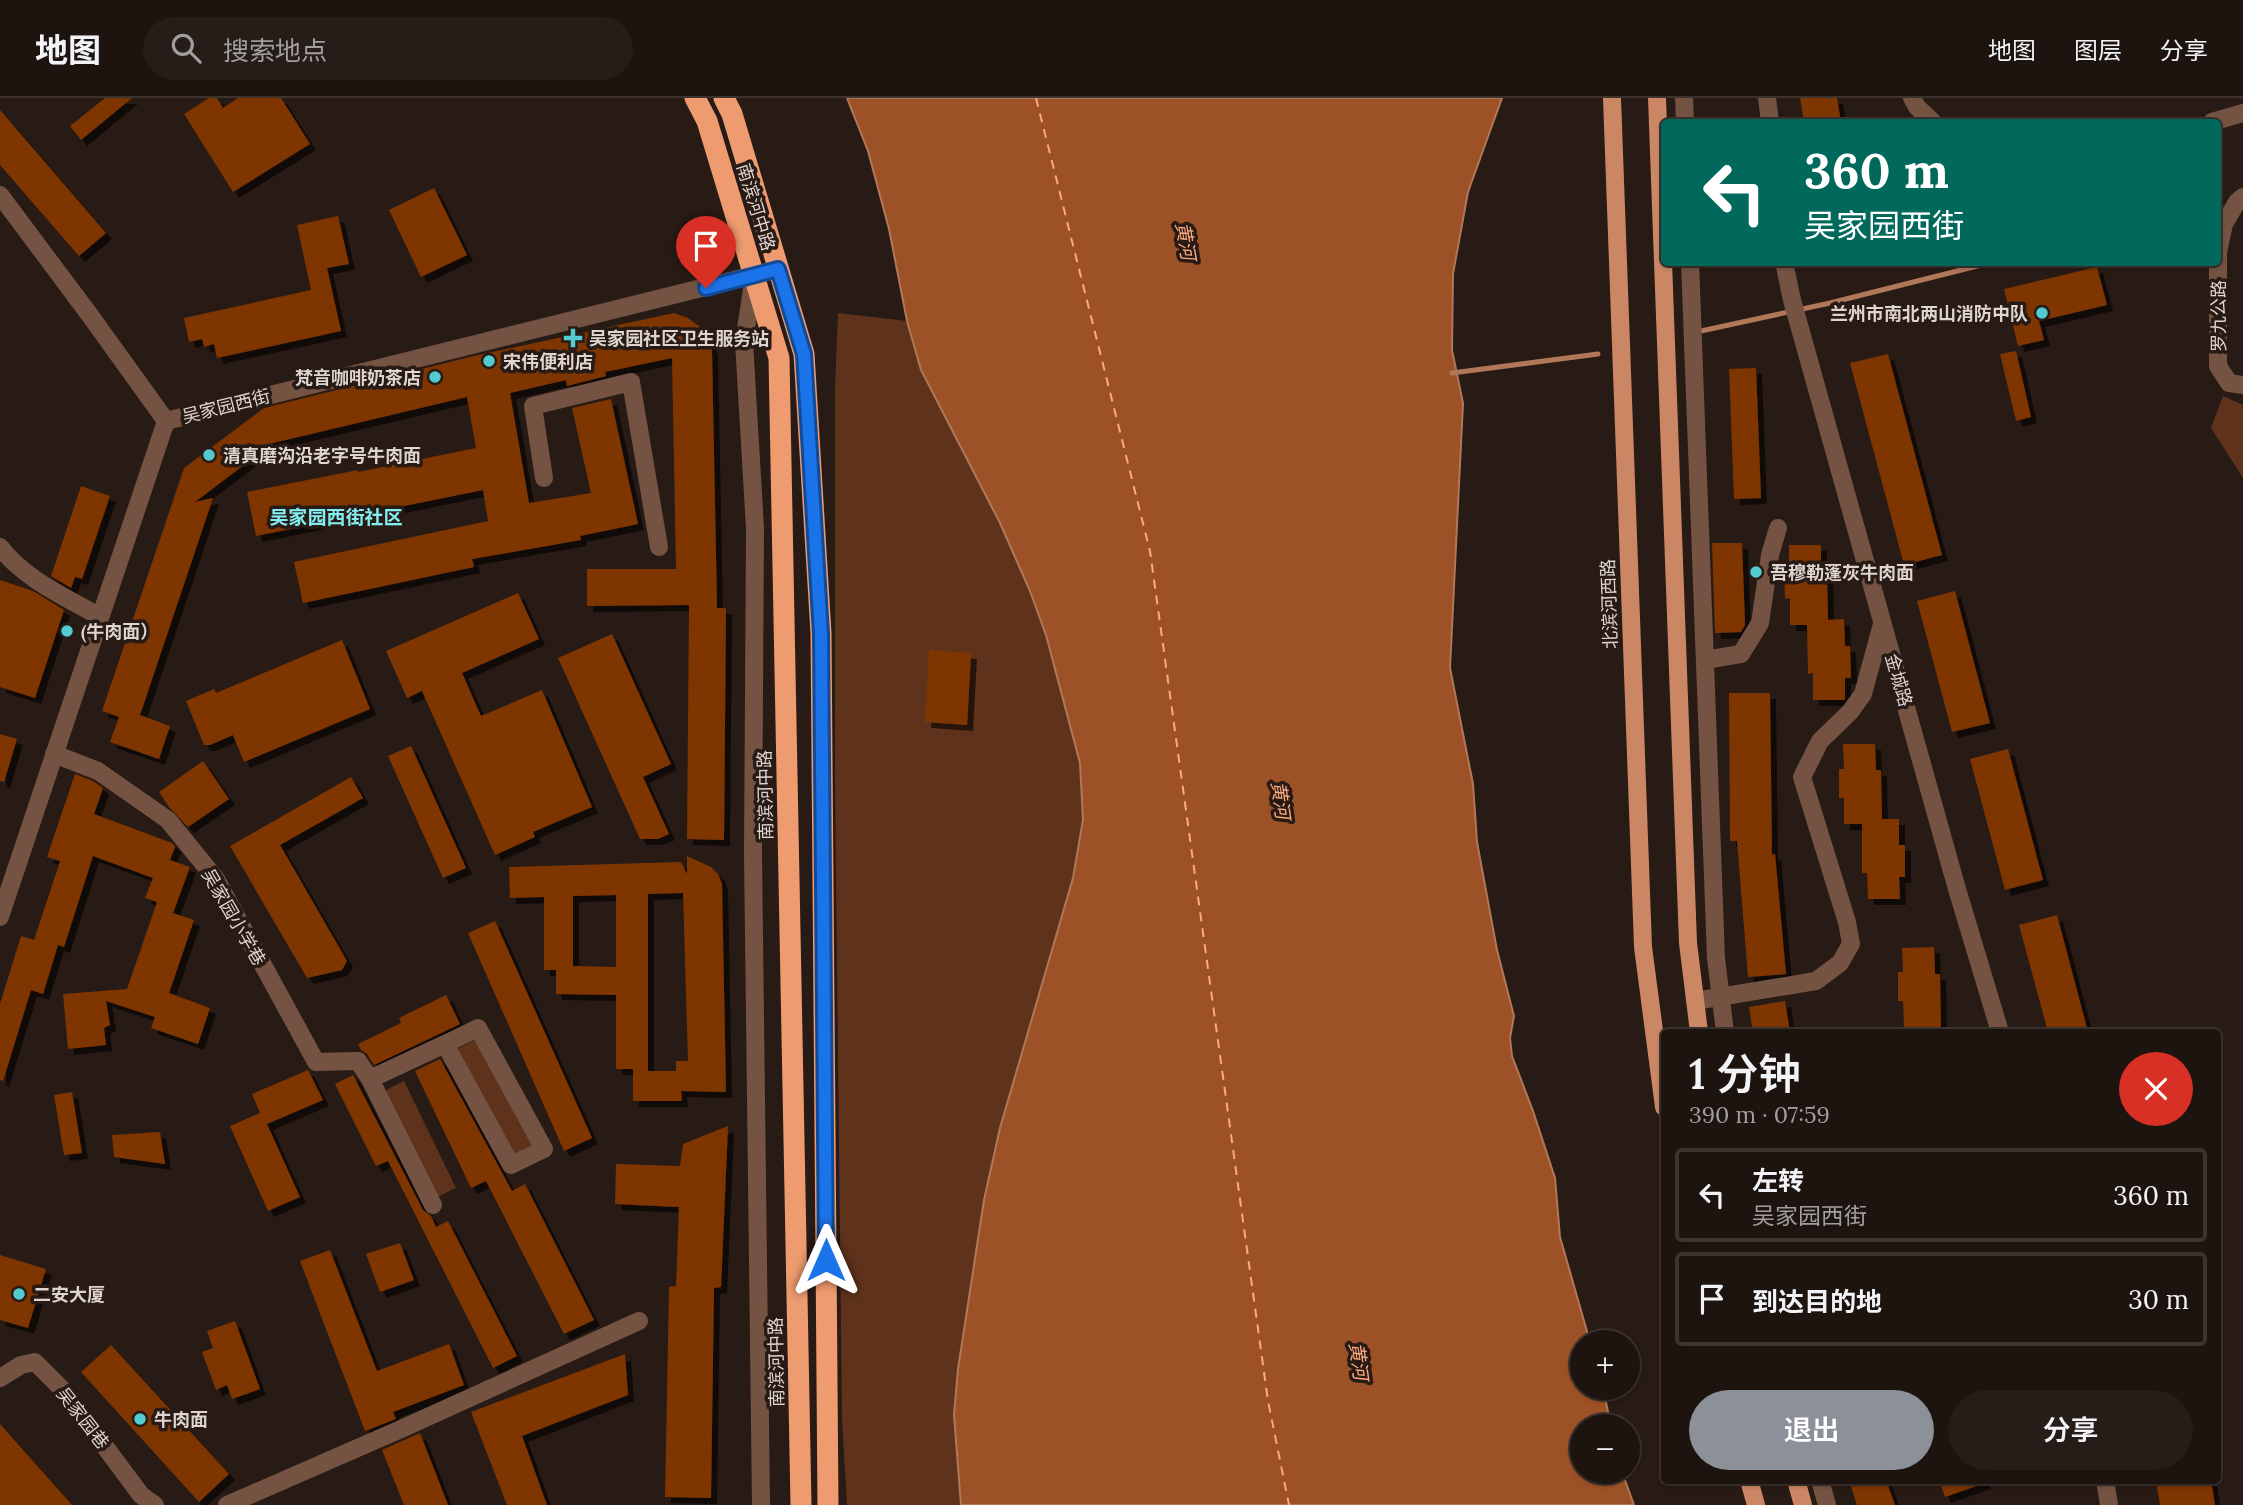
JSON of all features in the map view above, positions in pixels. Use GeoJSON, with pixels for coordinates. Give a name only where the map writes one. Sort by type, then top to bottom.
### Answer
{"type":"FeatureCollection","features":[{"type":"Feature","properties":{"kind":"highway","name":"南滨河中路"},"geometry":{"type":"LineString","coordinates":[[695,98],[707,121],[779,358],[801,1505]]}},
{"type":"Feature","properties":{"kind":"highway","name":"南滨河中路"},"geometry":{"type":"LineString","coordinates":[[724,98],[732,114],[804,354],[821,634],[828,1505]]}},
{"type":"Feature","properties":{"kind":"main road","name":"北滨河西路"},"geometry":{"type":"LineString","coordinates":[[1612,98],[1643,947],[1661,1084]]}},
{"type":"Feature","properties":{"kind":"main road"},"geometry":{"type":"LineString","coordinates":[[1657,98],[1661,207]]}},
{"type":"Feature","properties":{"kind":"main road"},"geometry":{"type":"LineString","coordinates":[[1663,266],[1688,943],[1699,1029]]}},
{"type":"Feature","properties":{"kind":"main road"},"geometry":{"type":"LineString","coordinates":[[1750,1484],[1756,1505]]}},
{"type":"Feature","properties":{"kind":"main road"},"geometry":{"type":"LineString","coordinates":[[1797,1484],[1803,1505]]}},
{"type":"Feature","properties":{"kind":"street"},"geometry":{"type":"LineString","coordinates":[[1684,98],[1685,119]]}},
{"type":"Feature","properties":{"kind":"street"},"geometry":{"type":"LineString","coordinates":[[1767,98],[1770,119]]}},
{"type":"Feature","properties":{"kind":"street"},"geometry":{"type":"LineString","coordinates":[[1912,98],[1930,119]]}},
{"type":"Feature","properties":{"kind":"street"},"geometry":{"type":"LineString","coordinates":[[2221,120],[2243,114]]}},
{"type":"Feature","properties":{"kind":"street"},"geometry":{"type":"LineString","coordinates":[[0,195],[166,421]]}},
{"type":"Feature","properties":{"kind":"street","name":"罗九公路"},"geometry":{"type":"LineString","coordinates":[[2221,238],[2224,224],[2243,197]]}},
{"type":"Feature","properties":{"kind":"street"},"geometry":{"type":"LineString","coordinates":[[1690,266],[1716,958],[1725,1029]]}},
{"type":"Feature","properties":{"kind":"street","name":"金城路"},"geometry":{"type":"LineString","coordinates":[[1785,266],[1799,327],[1957,889],[1999,1029]]}},
{"type":"Feature","properties":{"kind":"street","name":"罗九公路"},"geometry":{"type":"LineString","coordinates":[[2218,266],[2218,366],[2230,383],[2243,385]]}},
{"type":"Feature","properties":{"kind":"street","name":"吴家园西街"},"geometry":{"type":"LineString","coordinates":[[0,917],[166,421],[778,269]]}},
{"type":"Feature","properties":{"kind":"street"},"geometry":{"type":"LineString","coordinates":[[754,276],[744,342],[755,528],[753,855],[761,1505]]}},
{"type":"Feature","properties":{"kind":"street"},"geometry":{"type":"LineString","coordinates":[[544,478],[533,406],[631,383],[659,547]]}},
{"type":"Feature","properties":{"kind":"street"},"geometry":{"type":"LineString","coordinates":[[1704,660],[1741,654],[1760,623],[1770,555],[1778,528]]}},
{"type":"Feature","properties":{"kind":"street"},"geometry":{"type":"LineString","coordinates":[[0,547],[10,560],[38,580],[100,617]]}},
{"type":"Feature","properties":{"kind":"street"},"geometry":{"type":"LineString","coordinates":[[1695,1001],[1816,981],[1840,963],[1851,944],[1847,922],[1802,777],[1820,741],[1850,712],[1863,694],[1883,621]]}},
{"type":"Feature","properties":{"kind":"street","name":"吴家园小学巷"},"geometry":{"type":"LineString","coordinates":[[54,754],[99,771],[168,820],[216,879],[316,1062],[358,1062],[370,1079]]}},
{"type":"Feature","properties":{"kind":"street"},"geometry":{"type":"LineString","coordinates":[[433,1205],[370,1079],[478,1028],[544,1149],[512,1165],[445,1044]]}},
{"type":"Feature","properties":{"kind":"street"},"geometry":{"type":"LineString","coordinates":[[227,1505],[639,1321]]}},
{"type":"Feature","properties":{"kind":"street","name":"吴家园巷"},"geometry":{"type":"LineString","coordinates":[[0,1378],[21,1364],[35,1363],[62,1389],[141,1495],[155,1505]]}},
{"type":"Feature","properties":{"kind":"street"},"geometry":{"type":"LineString","coordinates":[[1821,1484],[1827,1505]]}},
{"type":"Feature","properties":{"kind":"street"},"geometry":{"type":"LineString","coordinates":[[2106,1484],[2109,1505]]}},
{"type":"Feature","properties":{"kind":"shaded area"},"geometry":{"type":"Polygon","coordinates":[[[838,313],[907,321],[921,370],[1000,523],[1030,591],[1046,635],[1080,763],[1083,820],[1073,878],[1000,1128],[984,1200],[958,1369],[954,1415],[961,1505],[847,1505],[842,1419],[835,782],[835,389],[838,313]]]}},
{"type":"Feature","properties":{"kind":"shaded area"},"geometry":{"type":"Polygon","coordinates":[[[2223,396],[2243,405],[2243,478],[2211,428],[2223,396]]]}},
{"type":"Feature","properties":{"kind":"shaded area"},"geometry":{"type":"Polygon","coordinates":[[[479,1038],[533,1144],[511,1155],[457,1049],[479,1038]]]}},
{"type":"Feature","properties":{"kind":"shaded area"},"geometry":{"type":"Polygon","coordinates":[[[404,1081],[456,1188],[433,1199],[382,1092],[404,1081]]]}},
{"type":"Feature","properties":{"kind":"water","name":"黄河"},"geometry":{"type":"Polygon","coordinates":[[[847,98],[1502,98],[1468,192],[1453,274],[1452,350],[1463,403],[1450,668],[1473,784],[1477,842],[1497,950],[1514,1016],[1510,1038],[1512,1056],[1555,1178],[1560,1237],[1587,1330],[1570,1330],[1570,1400],[1606,1400],[1608,1414],[1570,1414],[1570,1484],[1626,1484],[1634,1505],[961,1505],[954,1415],[958,1369],[984,1200],[1000,1128],[1073,878],[1083,820],[1080,763],[1046,635],[1030,591],[1000,523],[921,370],[868,151],[847,98]]]}},
{"type":"Feature","properties":{"kind":"building"},"geometry":{"type":"Polygon","coordinates":[[[105,98],[132,98],[81,140],[70,126],[105,98]]]}},
{"type":"Feature","properties":{"kind":"building"},"geometry":{"type":"Polygon","coordinates":[[[209,98],[217,98],[223,108],[238,98],[281,98],[310,144],[233,192],[184,114],[209,98]]]}},
{"type":"Feature","properties":{"kind":"building"},"geometry":{"type":"Polygon","coordinates":[[[1800,98],[1837,98],[1840,119],[1804,119],[1800,98]]]}},
{"type":"Feature","properties":{"kind":"building"},"geometry":{"type":"Polygon","coordinates":[[[0,110],[106,233],[79,256],[0,165],[0,110]]]}},
{"type":"Feature","properties":{"kind":"building"},"geometry":{"type":"Polygon","coordinates":[[[434,188],[467,255],[421,277],[389,210],[434,188]]]}},
{"type":"Feature","properties":{"kind":"building"},"geometry":{"type":"Polygon","coordinates":[[[338,216],[349,264],[327,268],[341,331],[217,358],[214,344],[204,347],[202,339],[189,342],[184,318],[311,290],[297,225],[338,216]]]}},
{"type":"Feature","properties":{"kind":"building","name":"兰州市南北两山消防中队"},"geometry":{"type":"Polygon","coordinates":[[[2097,267],[2107,305],[2039,321],[2044,340],[2018,346],[2004,289],[2097,267]]]}},
{"type":"Feature","properties":{"kind":"building"},"geometry":{"type":"Polygon","coordinates":[[[674,313],[699,326],[708,337],[712,350],[717,608],[726,608],[724,840],[687,839],[689,605],[587,606],[587,569],[676,569],[672,358],[605,372],[606,376],[567,386],[566,380],[510,393],[529,503],[591,493],[572,408],[611,399],[638,524],[580,536],[581,540],[472,559],[474,567],[303,603],[294,562],[488,521],[483,490],[256,536],[247,492],[476,448],[467,397],[273,443],[195,502],[213,498],[140,715],[170,726],[159,759],[110,742],[119,717],[102,711],[184,468],[264,408],[474,356],[674,313]]]}},
{"type":"Feature","properties":{"kind":"building"},"geometry":{"type":"Polygon","coordinates":[[[2016,351],[2031,417],[2016,421],[2000,354],[2016,351]]]}},
{"type":"Feature","properties":{"kind":"building"},"geometry":{"type":"Polygon","coordinates":[[[1888,354],[1942,555],[1904,565],[1850,363],[1888,354]]]}},
{"type":"Feature","properties":{"kind":"building"},"geometry":{"type":"Polygon","coordinates":[[[1756,368],[1761,498],[1734,499],[1729,369],[1756,368]]]}},
{"type":"Feature","properties":{"kind":"building"},"geometry":{"type":"Polygon","coordinates":[[[81,486],[110,496],[82,579],[75,577],[71,588],[51,576],[81,486]]]}},
{"type":"Feature","properties":{"kind":"building"},"geometry":{"type":"Polygon","coordinates":[[[1712,543],[1742,543],[1745,625],[1741,632],[1715,633],[1712,543]]]}},
{"type":"Feature","properties":{"kind":"building"},"geometry":{"type":"Polygon","coordinates":[[[1789,545],[1821,545],[1821,571],[1827,571],[1828,620],[1844,619],[1845,646],[1850,646],[1851,678],[1845,678],[1845,700],[1813,700],[1813,673],[1808,674],[1807,625],[1790,625],[1790,598],[1785,599],[1784,570],[1789,570],[1789,545]]]}},
{"type":"Feature","properties":{"kind":"building"},"geometry":{"type":"Polygon","coordinates":[[[0,580],[33,591],[64,610],[35,698],[0,687],[0,580]]]}},
{"type":"Feature","properties":{"kind":"building"},"geometry":{"type":"Polygon","coordinates":[[[1955,591],[1990,723],[1952,732],[1917,601],[1955,591]]]}},
{"type":"Feature","properties":{"kind":"building"},"geometry":{"type":"Polygon","coordinates":[[[518,593],[539,639],[462,673],[481,716],[542,690],[592,807],[533,832],[535,837],[495,855],[422,691],[407,698],[386,651],[518,593]]]}},
{"type":"Feature","properties":{"kind":"building"},"geometry":{"type":"Polygon","coordinates":[[[612,634],[671,764],[643,777],[669,834],[658,839],[640,839],[558,658],[612,634]]]}},
{"type":"Feature","properties":{"kind":"building"},"geometry":{"type":"Polygon","coordinates":[[[342,640],[370,709],[244,762],[233,735],[204,745],[186,701],[214,689],[216,693],[342,640]]]}},
{"type":"Feature","properties":{"kind":"building"},"geometry":{"type":"Polygon","coordinates":[[[929,650],[971,653],[967,725],[925,722],[929,650]]]}},
{"type":"Feature","properties":{"kind":"building"},"geometry":{"type":"Polygon","coordinates":[[[1729,693],[1770,693],[1772,855],[1775,854],[1786,974],[1748,977],[1737,841],[1730,841],[1729,693]]]}},
{"type":"Feature","properties":{"kind":"building"},"geometry":{"type":"Polygon","coordinates":[[[0,734],[17,739],[4,782],[0,781],[0,734]]]}},
{"type":"Feature","properties":{"kind":"building"},"geometry":{"type":"Polygon","coordinates":[[[1843,744],[1875,744],[1876,770],[1881,770],[1882,819],[1899,819],[1899,845],[1905,845],[1905,877],[1899,877],[1900,899],[1868,899],[1867,873],[1862,873],[1862,824],[1844,824],[1844,798],[1839,798],[1839,769],[1844,769],[1843,744]]]}},
{"type":"Feature","properties":{"kind":"building"},"geometry":{"type":"Polygon","coordinates":[[[411,746],[466,868],[443,878],[388,756],[411,746]]]}},
{"type":"Feature","properties":{"kind":"building"},"geometry":{"type":"Polygon","coordinates":[[[2008,749],[2043,880],[2005,890],[1970,759],[2008,749]]]}},
{"type":"Feature","properties":{"kind":"building"},"geometry":{"type":"Polygon","coordinates":[[[203,761],[229,799],[188,827],[159,792],[203,761]]]}},
{"type":"Feature","properties":{"kind":"building"},"geometry":{"type":"Polygon","coordinates":[[[75,774],[103,788],[94,814],[172,843],[175,847],[170,860],[190,867],[173,913],[194,920],[169,993],[210,1008],[198,1044],[151,1028],[155,1017],[106,1001],[110,1025],[104,1028],[106,1045],[68,1049],[63,994],[127,989],[157,902],[145,898],[153,878],[93,856],[64,947],[58,945],[43,994],[31,990],[3,1081],[0,1080],[0,1004],[21,936],[34,940],[60,861],[47,857],[75,774]]]}},
{"type":"Feature","properties":{"kind":"building"},"geometry":{"type":"Polygon","coordinates":[[[351,777],[363,798],[280,845],[347,961],[342,970],[307,978],[230,846],[351,777]]]}},
{"type":"Feature","properties":{"kind":"building"},"geometry":{"type":"Polygon","coordinates":[[[687,856],[711,867],[722,884],[726,1092],[681,1091],[682,1101],[633,1101],[633,1069],[616,1069],[616,995],[556,994],[556,970],[544,970],[544,897],[510,898],[509,867],[681,862],[687,874],[687,856]],[[683,893],[648,894],[648,1071],[676,1071],[676,1061],[688,1061],[683,893]],[[616,895],[573,896],[573,966],[616,967],[616,895]]]}},
{"type":"Feature","properties":{"kind":"building"},"geometry":{"type":"Polygon","coordinates":[[[2057,915],[2087,1029],[2047,1029],[2019,925],[2057,915]]]}},
{"type":"Feature","properties":{"kind":"building"},"geometry":{"type":"Polygon","coordinates":[[[495,921],[592,1138],[564,1151],[468,933],[495,921]]]}},
{"type":"Feature","properties":{"kind":"building"},"geometry":{"type":"Polygon","coordinates":[[[1934,947],[1935,974],[1940,974],[1941,1029],[1904,1028],[1903,1001],[1898,1001],[1898,972],[1903,972],[1902,948],[1934,947]]]}},
{"type":"Feature","properties":{"kind":"building"},"geometry":{"type":"Polygon","coordinates":[[[446,995],[460,1024],[374,1065],[361,1050],[358,1044],[401,1023],[399,1018],[446,995]]]}},
{"type":"Feature","properties":{"kind":"building"},"geometry":{"type":"Polygon","coordinates":[[[1785,1001],[1790,1029],[1753,1029],[1749,1007],[1785,1001]]]}},
{"type":"Feature","properties":{"kind":"building"},"geometry":{"type":"Polygon","coordinates":[[[440,1059],[512,1191],[525,1184],[594,1320],[564,1334],[486,1181],[471,1188],[415,1071],[440,1059]]]}},
{"type":"Feature","properties":{"kind":"building"},"geometry":{"type":"Polygon","coordinates":[[[308,1070],[323,1100],[267,1124],[300,1197],[268,1211],[230,1126],[260,1113],[252,1094],[308,1070]]]}},
{"type":"Feature","properties":{"kind":"building"},"geometry":{"type":"Polygon","coordinates":[[[353,1075],[423,1210],[431,1216],[436,1227],[448,1221],[517,1356],[493,1368],[388,1161],[376,1166],[335,1084],[353,1075]]]}},
{"type":"Feature","properties":{"kind":"building"},"geometry":{"type":"Polygon","coordinates":[[[72,1092],[82,1153],[64,1155],[54,1095],[72,1092]]]}},
{"type":"Feature","properties":{"kind":"building"},"geometry":{"type":"Polygon","coordinates":[[[728,1126],[721,1287],[714,1288],[711,1498],[665,1497],[669,1287],[676,1286],[679,1207],[615,1204],[616,1164],[680,1166],[683,1144],[728,1126]]]}},
{"type":"Feature","properties":{"kind":"building"},"geometry":{"type":"Polygon","coordinates":[[[160,1132],[165,1164],[114,1157],[112,1135],[160,1132]]]}},
{"type":"Feature","properties":{"kind":"building"},"geometry":{"type":"Polygon","coordinates":[[[400,1243],[414,1280],[380,1292],[366,1254],[400,1243]]]}},
{"type":"Feature","properties":{"kind":"building"},"geometry":{"type":"Polygon","coordinates":[[[330,1250],[377,1371],[449,1344],[464,1385],[393,1412],[396,1419],[365,1431],[300,1261],[330,1250]]]}},
{"type":"Feature","properties":{"kind":"building","name":"二安大厦"},"geometry":{"type":"Polygon","coordinates":[[[0,1255],[46,1269],[28,1328],[0,1320],[0,1255]]]}},
{"type":"Feature","properties":{"kind":"building"},"geometry":{"type":"Polygon","coordinates":[[[235,1321],[260,1389],[232,1399],[227,1385],[216,1390],[202,1352],[213,1348],[207,1331],[235,1321]]]}},
{"type":"Feature","properties":{"kind":"building"},"geometry":{"type":"Polygon","coordinates":[[[111,1345],[229,1474],[199,1502],[81,1372],[111,1345]]]}},
{"type":"Feature","properties":{"kind":"building"},"geometry":{"type":"Polygon","coordinates":[[[625,1354],[628,1395],[522,1436],[547,1505],[507,1505],[471,1412],[625,1354]]]}},
{"type":"Feature","properties":{"kind":"building"},"geometry":{"type":"Polygon","coordinates":[[[0,1424],[72,1505],[0,1505],[0,1424]]]}},
{"type":"Feature","properties":{"kind":"building"},"geometry":{"type":"Polygon","coordinates":[[[420,1433],[448,1505],[404,1505],[382,1450],[420,1433]]]}},
{"type":"Feature","properties":{"kind":"building"},"geometry":{"type":"Polygon","coordinates":[[[1850,1484],[1887,1484],[1895,1505],[1857,1505],[1850,1484]]]}},
{"type":"Feature","properties":{"kind":"building"},"geometry":{"type":"Polygon","coordinates":[[[1940,1484],[1982,1484],[1945,1497],[1940,1484]]]}},
{"type":"Feature","properties":{"kind":"building"},"geometry":{"type":"Polygon","coordinates":[[[2157,1484],[2212,1484],[2215,1505],[2160,1505],[2157,1484]]]}},
{"type":"Feature","properties":{"kind":"waterway"},"geometry":{"type":"LineString","coordinates":[[1701,331],[1830,303],[1977,266]]}},
{"type":"Feature","properties":{"kind":"waterway"},"geometry":{"type":"LineString","coordinates":[[1452,373],[1598,354]]}},
{"type":"Feature","properties":{"kind":"ferry route"},"geometry":{"type":"LineString","coordinates":[[1036,98],[1150,551],[1268,1401],[1289,1505]]}},
{"type":"Feature","properties":{"kind":"place","name":"兰州市南北两山消防中队"},"geometry":{"type":"Point","coordinates":[2042,313]}},
{"type":"Feature","properties":{"kind":"place","name":"吴家园社区卫生服务站"},"geometry":{"type":"Point","coordinates":[573,338]}},
{"type":"Feature","properties":{"kind":"place","name":"宋伟便利店"},"geometry":{"type":"Point","coordinates":[489,361]}},
{"type":"Feature","properties":{"kind":"place","name":"梵音咖啡奶茶店"},"geometry":{"type":"Point","coordinates":[435,377]}},
{"type":"Feature","properties":{"kind":"place","name":"清真磨沟沿老字号牛肉面"},"geometry":{"type":"Point","coordinates":[209,455]}},
{"type":"Feature","properties":{"kind":"place","name":"吾穆勒蓬灰牛肉面"},"geometry":{"type":"Point","coordinates":[1756,572]}},
{"type":"Feature","properties":{"kind":"place","name":"(牛肉面）"},"geometry":{"type":"Point","coordinates":[67,631]}},
{"type":"Feature","properties":{"kind":"place","name":"二安大厦"},"geometry":{"type":"Point","coordinates":[19,1294]}},
{"type":"Feature","properties":{"kind":"place","name":"牛肉面"},"geometry":{"type":"Point","coordinates":[140,1419]}},
{"type":"Feature","properties":{"kind":"district","name":"吴家园西街社区"},"geometry":{"type":"Point","coordinates":[336,517]}},
{"type":"Feature","properties":{"kind":"route"},"geometry":{"type":"LineString","coordinates":[[706,288],[778,269],[804,354],[821,634],[826,1260]]}}]}
